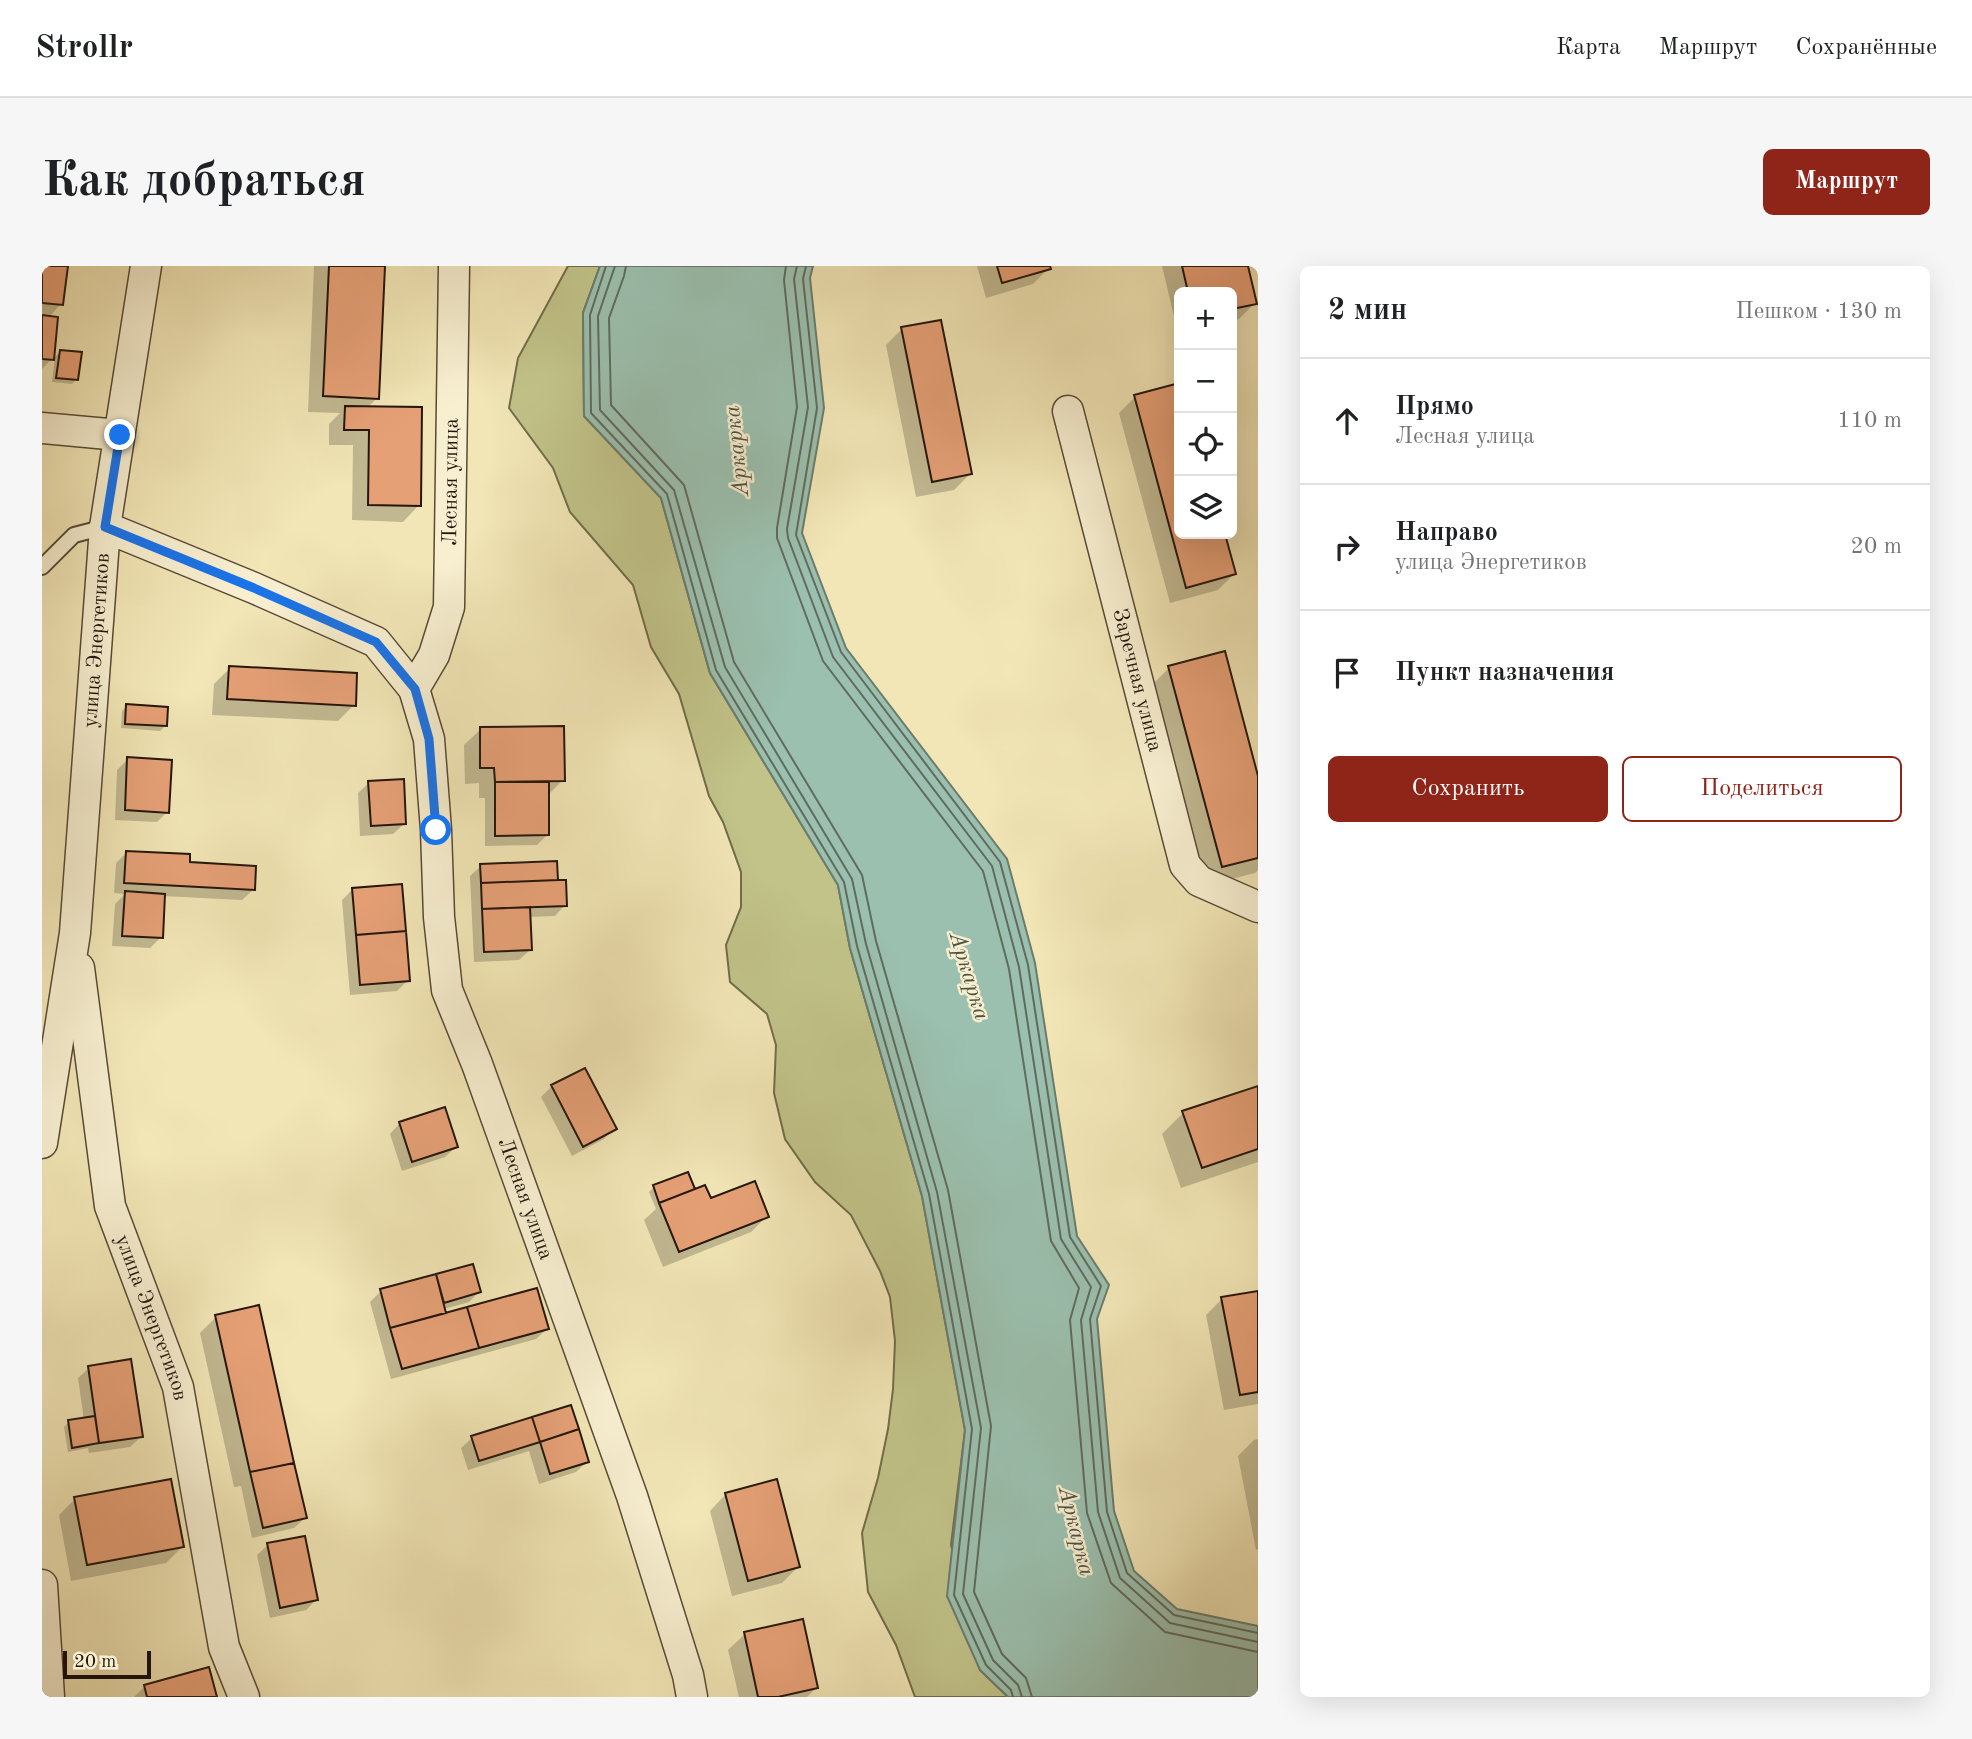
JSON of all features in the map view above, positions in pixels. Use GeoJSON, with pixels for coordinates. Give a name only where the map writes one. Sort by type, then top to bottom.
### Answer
{"type":"FeatureCollection","features":[{"type":"Feature","properties":{"kind":"street","name":"улица Энергетиков"},"geometry":{"type":"LineString","coordinates":[[42,1143],[75,933],[105,527],[146,266]]}},
{"type":"Feature","properties":{"kind":"street","name":"Лесная улица"},"geometry":{"type":"LineString","coordinates":[[415,689],[434,655],[449,607],[454,266]]}},
{"type":"Feature","properties":{"kind":"street","name":"Заречная улица"},"geometry":{"type":"LineString","coordinates":[[1068,411],[1185,865],[1199,881],[1258,908]]}},
{"type":"Feature","properties":{"kind":"street"},"geometry":{"type":"LineString","coordinates":[[42,428],[120,435]]}},
{"type":"Feature","properties":{"kind":"street","name":"Лесная улица"},"geometry":{"type":"LineString","coordinates":[[105,527],[376,642],[415,689],[429,739],[439,918],[447,990],[477,1064],[632,1496],[688,1675],[692,1697]]}},
{"type":"Feature","properties":{"kind":"street","name":"улица Энергетиков"},"geometry":{"type":"LineString","coordinates":[[75,933],[110,1206],[178,1387],[224,1647],[244,1697]]}},
{"type":"Feature","properties":{"kind":"street"},"geometry":{"type":"LineString","coordinates":[[42,1585],[50,1697]]}},
{"type":"Feature","properties":{"kind":"lane"},"geometry":{"type":"LineString","coordinates":[[42,567],[74,535],[105,527]]}},
{"type":"Feature","properties":{"kind":"green space"},"geometry":{"type":"Polygon","coordinates":[[[568,266],[600,266],[583,313],[584,416],[661,498],[710,673],[838,885],[850,948],[922,1196],[965,1430],[951,1545],[980,1670],[1008,1697],[915,1697],[896,1645],[868,1592],[862,1533],[878,1478],[893,1389],[895,1341],[890,1297],[880,1271],[851,1215],[815,1182],[785,1139],[774,1093],[776,1045],[767,1014],[730,982],[726,945],[741,907],[741,872],[723,822],[709,796],[679,694],[651,647],[633,585],[570,512],[553,468],[509,408],[518,358],[568,266]]]}},
{"type":"Feature","properties":{"kind":"water","name":"Аркарка"},"geometry":{"type":"Polygon","coordinates":[[[600,266],[813,266],[810,278],[824,408],[802,533],[846,648],[1007,859],[1035,963],[1077,1236],[1109,1285],[1097,1319],[1114,1511],[1134,1571],[1177,1609],[1258,1626],[1258,1697],[1008,1697],[980,1670],[947,1596],[965,1430],[922,1196],[850,948],[838,885],[710,673],[661,498],[584,416],[583,313],[600,266]]]}},
{"type":"Feature","properties":{"kind":"building"},"geometry":{"type":"Polygon","coordinates":[[[42,266],[68,266],[63,305],[42,303],[42,266]]]}},
{"type":"Feature","properties":{"kind":"building"},"geometry":{"type":"Polygon","coordinates":[[[329,266],[385,266],[379,399],[323,396],[329,266]]]}},
{"type":"Feature","properties":{"kind":"building"},"geometry":{"type":"Polygon","coordinates":[[[997,266],[1050,266],[1051,269],[1002,283],[997,266]]]}},
{"type":"Feature","properties":{"kind":"building"},"geometry":{"type":"Polygon","coordinates":[[[1182,266],[1248,266],[1257,304],[1237,308],[1237,287],[1187,287],[1182,266]]]}},
{"type":"Feature","properties":{"kind":"building"},"geometry":{"type":"Polygon","coordinates":[[[42,315],[58,317],[54,360],[42,359],[42,315]]]}},
{"type":"Feature","properties":{"kind":"building"},"geometry":{"type":"Polygon","coordinates":[[[941,320],[972,474],[932,482],[901,327],[941,320]]]}},
{"type":"Feature","properties":{"kind":"building"},"geometry":{"type":"Polygon","coordinates":[[[60,350],[82,352],[78,380],[56,378],[60,350]]]}},
{"type":"Feature","properties":{"kind":"building"},"geometry":{"type":"Polygon","coordinates":[[[1174,384],[1174,539],[1226,539],[1236,574],[1186,588],[1134,395],[1174,384]]]}},
{"type":"Feature","properties":{"kind":"building"},"geometry":{"type":"Polygon","coordinates":[[[345,406],[422,407],[421,506],[368,505],[369,430],[344,430],[345,406]]]}},
{"type":"Feature","properties":{"kind":"building"},"geometry":{"type":"Polygon","coordinates":[[[1225,651],[1258,776],[1258,858],[1222,867],[1168,666],[1225,651]]]}},
{"type":"Feature","properties":{"kind":"building"},"geometry":{"type":"Polygon","coordinates":[[[229,666],[357,673],[356,706],[227,699],[229,666]]]}},
{"type":"Feature","properties":{"kind":"building"},"geometry":{"type":"Polygon","coordinates":[[[126,704],[168,707],[167,726],[125,724],[126,704]]]}},
{"type":"Feature","properties":{"kind":"building"},"geometry":{"type":"Polygon","coordinates":[[[564,726],[565,781],[495,782],[494,768],[480,768],[480,727],[564,726]]]}},
{"type":"Feature","properties":{"kind":"building"},"geometry":{"type":"Polygon","coordinates":[[[127,757],[172,760],[169,813],[125,810],[127,757]]]}},
{"type":"Feature","properties":{"kind":"building"},"geometry":{"type":"Polygon","coordinates":[[[404,779],[406,824],[371,826],[368,781],[404,779]]]}},
{"type":"Feature","properties":{"kind":"building"},"geometry":{"type":"Polygon","coordinates":[[[495,782],[549,782],[549,835],[495,836],[495,782]]]}},
{"type":"Feature","properties":{"kind":"building"},"geometry":{"type":"Polygon","coordinates":[[[126,851],[190,854],[190,862],[256,866],[255,890],[124,883],[126,851]]]}},
{"type":"Feature","properties":{"kind":"building"},"geometry":{"type":"Polygon","coordinates":[[[557,861],[558,880],[481,883],[480,864],[557,861]]]}},
{"type":"Feature","properties":{"kind":"building"},"geometry":{"type":"Polygon","coordinates":[[[566,880],[567,906],[482,909],[481,883],[566,880]]]}},
{"type":"Feature","properties":{"kind":"building"},"geometry":{"type":"Polygon","coordinates":[[[402,884],[406,931],[356,935],[352,888],[402,884]]]}},
{"type":"Feature","properties":{"kind":"building"},"geometry":{"type":"Polygon","coordinates":[[[125,891],[165,894],[163,938],[122,936],[125,891]]]}},
{"type":"Feature","properties":{"kind":"building"},"geometry":{"type":"Polygon","coordinates":[[[530,907],[532,950],[484,952],[482,909],[530,907]]]}},
{"type":"Feature","properties":{"kind":"building"},"geometry":{"type":"Polygon","coordinates":[[[406,931],[410,981],[360,985],[356,935],[406,931]]]}},
{"type":"Feature","properties":{"kind":"building"},"geometry":{"type":"Polygon","coordinates":[[[585,1068],[617,1129],[583,1147],[551,1085],[585,1068]]]}},
{"type":"Feature","properties":{"kind":"building"},"geometry":{"type":"Polygon","coordinates":[[[1258,1086],[1258,1149],[1202,1168],[1182,1111],[1258,1086]]]}},
{"type":"Feature","properties":{"kind":"building"},"geometry":{"type":"Polygon","coordinates":[[[445,1107],[458,1147],[412,1162],[399,1122],[445,1107]]]}},
{"type":"Feature","properties":{"kind":"building"},"geometry":{"type":"Polygon","coordinates":[[[688,1172],[695,1189],[659,1203],[653,1185],[688,1172]]]}},
{"type":"Feature","properties":{"kind":"building"},"geometry":{"type":"Polygon","coordinates":[[[755,1181],[769,1217],[679,1252],[659,1203],[705,1185],[711,1198],[755,1181]]]}},
{"type":"Feature","properties":{"kind":"building"},"geometry":{"type":"Polygon","coordinates":[[[473,1264],[481,1292],[444,1303],[436,1274],[473,1264]]]}},
{"type":"Feature","properties":{"kind":"building"},"geometry":{"type":"Polygon","coordinates":[[[436,1274],[446,1313],[390,1328],[380,1289],[436,1274]]]}},
{"type":"Feature","properties":{"kind":"building"},"geometry":{"type":"Polygon","coordinates":[[[537,1288],[549,1329],[479,1348],[467,1307],[537,1288]]]}},
{"type":"Feature","properties":{"kind":"building"},"geometry":{"type":"Polygon","coordinates":[[[1258,1291],[1258,1392],[1240,1395],[1221,1297],[1258,1291]]]}},
{"type":"Feature","properties":{"kind":"building"},"geometry":{"type":"Polygon","coordinates":[[[259,1305],[294,1463],[250,1472],[215,1315],[259,1305]]]}},
{"type":"Feature","properties":{"kind":"building"},"geometry":{"type":"Polygon","coordinates":[[[467,1307],[479,1348],[402,1369],[390,1328],[467,1307]]]}},
{"type":"Feature","properties":{"kind":"building"},"geometry":{"type":"Polygon","coordinates":[[[131,1359],[143,1437],[99,1443],[88,1366],[131,1359]]]}},
{"type":"Feature","properties":{"kind":"building"},"geometry":{"type":"Polygon","coordinates":[[[571,1405],[579,1429],[540,1442],[532,1417],[571,1405]]]}},
{"type":"Feature","properties":{"kind":"building"},"geometry":{"type":"Polygon","coordinates":[[[95,1416],[99,1443],[72,1448],[68,1420],[95,1416]]]}},
{"type":"Feature","properties":{"kind":"building"},"geometry":{"type":"Polygon","coordinates":[[[532,1417],[540,1442],[479,1461],[471,1436],[532,1417]]]}},
{"type":"Feature","properties":{"kind":"building"},"geometry":{"type":"Polygon","coordinates":[[[579,1429],[589,1462],[550,1474],[540,1442],[579,1429]]]}},
{"type":"Feature","properties":{"kind":"building"},"geometry":{"type":"Polygon","coordinates":[[[294,1463],[307,1518],[263,1528],[250,1472],[294,1463]]]}},
{"type":"Feature","properties":{"kind":"building"},"geometry":{"type":"Polygon","coordinates":[[[171,1479],[184,1547],[87,1565],[74,1497],[171,1479]]]}},
{"type":"Feature","properties":{"kind":"building"},"geometry":{"type":"Polygon","coordinates":[[[777,1479],[800,1567],[748,1581],[725,1493],[777,1479]]]}},
{"type":"Feature","properties":{"kind":"building"},"geometry":{"type":"Polygon","coordinates":[[[305,1536],[318,1600],[280,1608],[267,1543],[305,1536]]]}},
{"type":"Feature","properties":{"kind":"building"},"geometry":{"type":"Polygon","coordinates":[[[803,1619],[818,1688],[778,1697],[758,1697],[744,1632],[803,1619]]]}},
{"type":"Feature","properties":{"kind":"building"},"geometry":{"type":"Polygon","coordinates":[[[209,1667],[217,1697],[147,1697],[144,1685],[209,1667]]]}},
{"type":"Feature","properties":{"kind":"route"},"geometry":{"type":"LineString","coordinates":[[120,435],[105,527],[376,642],[415,689],[429,739],[436,830]]}}]}
